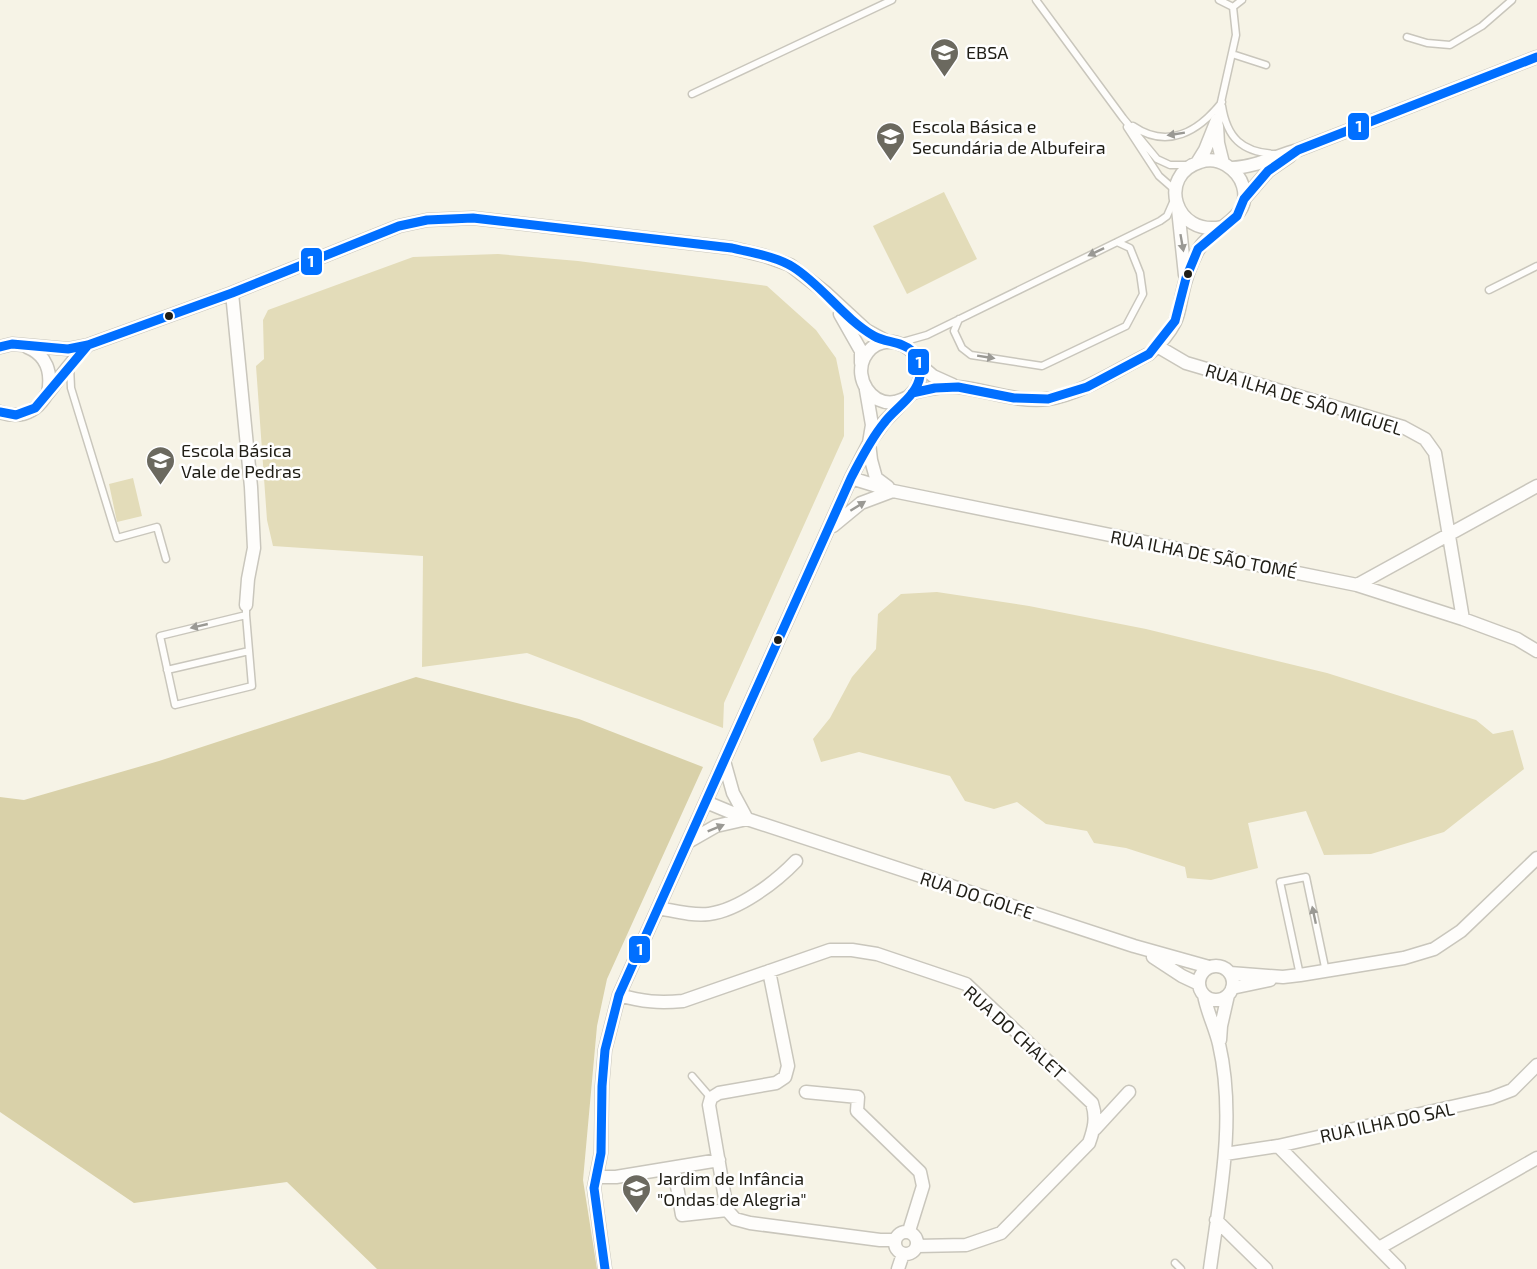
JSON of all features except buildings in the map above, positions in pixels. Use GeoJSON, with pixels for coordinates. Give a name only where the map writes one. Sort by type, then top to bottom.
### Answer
{"type":"FeatureCollection","features":[{"type":"Feature","properties":{"kind":"street"},"geometry":{"type":"LineString","coordinates":[[1195,164],[1214,161],[1227,166],[1246,168],[1537,57]]}},
{"type":"Feature","properties":{"kind":"street"},"geometry":{"type":"LineString","coordinates":[[1217,120],[1218,143],[1227,166],[1239,177],[1244,187],[1244,199]]}},
{"type":"Feature","properties":{"kind":"street"},"geometry":{"type":"LineString","coordinates":[[1186,278],[1176,199],[1178,180],[1195,164],[1205,150],[1217,120]]}},
{"type":"Feature","properties":{"kind":"street"},"geometry":{"type":"LineString","coordinates":[[866,390],[874,397],[894,402],[933,388],[957,387],[1029,399],[1047,399],[1068,395],[1149,354],[1175,321],[1186,278],[1198,249],[1237,216],[1244,199],[1268,171],[1298,150]]}},
{"type":"Feature","properties":{"kind":"street"},"geometry":{"type":"LineString","coordinates":[[1176,199],[1183,217],[1201,228],[1222,227]]}},
{"type":"Feature","properties":{"kind":"street"},"geometry":{"type":"LineString","coordinates":[[0,347],[12,344],[68,349],[88,345],[232,293],[399,226],[427,220],[473,218],[732,248],[765,256],[790,266],[826,293],[866,330],[908,347],[916,355],[920,365],[919,384],[885,421],[869,443],[851,478],[619,995],[605,1050],[601,1153],[594,1188],[605,1269]]}},
{"type":"Feature","properties":{"kind":"street"},"geometry":{"type":"LineString","coordinates":[[232,293],[251,487],[254,548],[248,579],[246,610]]}},
{"type":"Feature","properties":{"kind":"street"},"geometry":{"type":"LineString","coordinates":[[826,293],[845,321],[861,351],[861,378],[866,390],[872,425],[869,443],[871,460],[876,478],[893,491]]}},
{"type":"Feature","properties":{"kind":"street"},"geometry":{"type":"LineString","coordinates":[[861,368],[867,353],[875,346],[893,342]]}},
{"type":"Feature","properties":{"kind":"street"},"geometry":{"type":"LineString","coordinates":[[23,345],[34,350],[43,358],[49,372],[48,393]]}},
{"type":"Feature","properties":{"kind":"street"},"geometry":{"type":"LineString","coordinates":[[0,412],[21,415],[33,410],[88,345]]}},
{"type":"Feature","properties":{"kind":"street","name":"RUA ILHA DE SÃO MIGUEL"},"geometry":{"type":"LineString","coordinates":[[1157,346],[1186,363],[1403,427],[1425,439],[1436,453],[1463,619]]}},
{"type":"Feature","properties":{"kind":"street"},"geometry":{"type":"LineString","coordinates":[[920,365],[933,376],[957,387]]}},
{"type":"Feature","properties":{"kind":"street","name":"RUA ILHA DE SÃO TOMÉ"},"geometry":{"type":"LineString","coordinates":[[851,478],[893,491],[1357,585],[1463,619]]}},
{"type":"Feature","properties":{"kind":"street"},"geometry":{"type":"LineString","coordinates":[[1357,585],[1537,486]]}},
{"type":"Feature","properties":{"kind":"street"},"geometry":{"type":"LineString","coordinates":[[828,531],[861,503],[893,491]]}},
{"type":"Feature","properties":{"kind":"street"},"geometry":{"type":"LineString","coordinates":[[1463,619],[1517,639],[1537,651]]}},
{"type":"Feature","properties":{"kind":"street"},"geometry":{"type":"LineString","coordinates":[[688,842],[716,826],[747,819],[733,792],[724,761]]}},
{"type":"Feature","properties":{"kind":"street","name":"RUA DO GOLFE"},"geometry":{"type":"LineString","coordinates":[[706,802],[747,819],[1134,946],[1209,968],[1220,967],[1230,973],[1283,977],[1404,958],[1434,949],[1461,931],[1537,858]]}},
{"type":"Feature","properties":{"kind":"street"},"geometry":{"type":"LineString","coordinates":[[658,909],[694,914],[710,914],[724,910],[768,886],[796,861]]}},
{"type":"Feature","properties":{"kind":"street"},"geometry":{"type":"LineString","coordinates":[[1134,946],[1213,1000],[1219,1000],[1230,992],[1283,977]]}},
{"type":"Feature","properties":{"kind":"street","name":"RUA DO CHALET"},"geometry":{"type":"LineString","coordinates":[[619,995],[642,1002],[683,1001],[830,950],[852,950],[877,954],[966,984],[1092,1103],[1095,1129]]}},
{"type":"Feature","properties":{"kind":"street"},"geometry":{"type":"LineString","coordinates":[[1209,968],[1201,974],[1201,990],[1219,1044],[1227,1100],[1226,1154],[1210,1269]]}},
{"type":"Feature","properties":{"kind":"street"},"geometry":{"type":"LineString","coordinates":[[731,1214],[709,1106],[711,1098],[719,1093],[776,1083],[785,1077],[788,1066],[769,971]]}},
{"type":"Feature","properties":{"kind":"street"},"geometry":{"type":"LineString","coordinates":[[1219,1044],[1221,1026],[1233,983],[1230,973]]}},
{"type":"Feature","properties":{"kind":"street","name":"RUA ILHA DO SAL"},"geometry":{"type":"LineString","coordinates":[[1226,1154],[1278,1146],[1491,1098],[1512,1090],[1537,1065]]}},
{"type":"Feature","properties":{"kind":"street"},"geometry":{"type":"LineString","coordinates":[[806,1092],[858,1096],[857,1111],[920,1172],[923,1186],[909,1231]]}},
{"type":"Feature","properties":{"kind":"street"},"geometry":{"type":"LineString","coordinates":[[917,1246],[966,1245],[1001,1233],[1089,1143],[1095,1129],[1129,1092]]}},
{"type":"Feature","properties":{"kind":"street"},"geometry":{"type":"LineString","coordinates":[[1278,1146],[1399,1269]]}},
{"type":"Feature","properties":{"kind":"street"},"geometry":{"type":"LineString","coordinates":[[1379,1248],[1537,1158]]}},
{"type":"Feature","properties":{"kind":"street"},"geometry":{"type":"LineString","coordinates":[[598,1177],[616,1177],[719,1161]]}},
{"type":"Feature","properties":{"kind":"street"},"geometry":{"type":"LineString","coordinates":[[674,1169],[682,1215],[731,1214],[856,1237],[894,1240]]}},
{"type":"Feature","properties":{"kind":"street"},"geometry":{"type":"LineString","coordinates":[[1216,1220],[1266,1269]]}},
{"type":"Feature","properties":{"kind":"street"},"geometry":{"type":"LineString","coordinates":[[894,1240],[900,1233],[909,1231]]}},
{"type":"Feature","properties":{"kind":"street"},"geometry":{"type":"LineString","coordinates":[[894,1240],[896,1249],[903,1254],[912,1253],[917,1246],[916,1237],[909,1231]]}},
{"type":"Feature","properties":{"kind":"street"},"geometry":{"type":"LineString","coordinates":[[898,1269],[903,1254]]}},
{"type":"Feature","properties":{"kind":"lane"},"geometry":{"type":"LineString","coordinates":[[692,94],[892,0]]}},
{"type":"Feature","properties":{"kind":"lane"},"geometry":{"type":"LineString","coordinates":[[1036,0],[1123,118],[1157,159],[1170,165],[1195,164]]}},
{"type":"Feature","properties":{"kind":"lane"},"geometry":{"type":"LineString","coordinates":[[1219,0],[1233,7]]}},
{"type":"Feature","properties":{"kind":"lane"},"geometry":{"type":"LineString","coordinates":[[1233,7],[1242,0]]}},
{"type":"Feature","properties":{"kind":"lane"},"geometry":{"type":"LineString","coordinates":[[1407,38],[1450,45],[1482,26],[1512,0]]}},
{"type":"Feature","properties":{"kind":"lane"},"geometry":{"type":"LineString","coordinates":[[1217,120],[1236,35],[1233,7]]}},
{"type":"Feature","properties":{"kind":"lane"},"geometry":{"type":"LineString","coordinates":[[1232,54],[1266,66]]}},
{"type":"Feature","properties":{"kind":"lane"},"geometry":{"type":"LineString","coordinates":[[1123,118],[1140,130],[1156,136],[1172,136],[1190,132],[1211,115],[1222,102]]}},
{"type":"Feature","properties":{"kind":"lane"},"geometry":{"type":"LineString","coordinates":[[1222,102],[1224,120],[1233,136],[1245,148],[1260,153],[1280,155]]}},
{"type":"Feature","properties":{"kind":"lane"},"geometry":{"type":"LineString","coordinates":[[893,342],[927,335],[1167,216],[1176,199],[1135,142],[1123,118]]}},
{"type":"Feature","properties":{"kind":"lane"},"geometry":{"type":"LineString","coordinates":[[959,319],[954,331],[962,348],[971,355],[1042,366],[1126,326],[1143,294],[1140,273],[1130,248],[1117,242]]}},
{"type":"Feature","properties":{"kind":"lane"},"geometry":{"type":"LineString","coordinates":[[1489,290],[1537,266]]}},
{"type":"Feature","properties":{"kind":"lane"},"geometry":{"type":"LineString","coordinates":[[70,366],[71,388],[117,538],[157,527],[166,559]]}},
{"type":"Feature","properties":{"kind":"lane"},"geometry":{"type":"LineString","coordinates":[[246,610],[249,651],[252,686],[175,705],[160,636],[246,610]]}},
{"type":"Feature","properties":{"kind":"lane"},"geometry":{"type":"LineString","coordinates":[[167,670],[249,651]]}},
{"type":"Feature","properties":{"kind":"lane"},"geometry":{"type":"LineString","coordinates":[[1300,975],[1280,882],[1306,877],[1326,972]]}},
{"type":"Feature","properties":{"kind":"lane"},"geometry":{"type":"LineString","coordinates":[[692,1076],[711,1098]]}},
{"type":"Feature","properties":{"kind":"lane"},"geometry":{"type":"LineString","coordinates":[[1176,1263],[1181,1269]]}},
{"type":"Feature","properties":{"kind":"shaded area"},"geometry":{"type":"Polygon","coordinates":[[[944,192],[977,259],[907,294],[873,226],[944,192]]]}},
{"type":"Feature","properties":{"kind":"shaded area"},"geometry":{"type":"Polygon","coordinates":[[[498,254],[578,261],[767,286],[816,330],[836,358],[844,397],[844,436],[724,703],[723,728],[527,653],[422,667],[423,556],[273,546],[267,520],[256,366],[264,359],[263,320],[268,310],[413,257],[498,254]]]}},
{"type":"Feature","properties":{"kind":"shaded area"},"geometry":{"type":"Polygon","coordinates":[[[133,478],[142,516],[117,522],[109,484],[133,478]]]}},
{"type":"Feature","properties":{"kind":"shaded area"},"geometry":{"type":"Polygon","coordinates":[[[937,592],[1029,606],[1146,629],[1327,673],[1476,720],[1493,734],[1513,730],[1524,769],[1444,832],[1371,854],[1324,855],[1306,811],[1248,823],[1258,868],[1211,880],[1187,878],[1185,867],[1126,848],[1094,843],[1087,831],[1046,824],[1017,802],[994,809],[965,801],[950,776],[859,752],[821,762],[813,739],[830,718],[852,677],[876,649],[878,614],[901,594],[937,592]]]}},
{"type":"Feature","properties":{"kind":"shaded area"},"geometry":{"type":"Polygon","coordinates":[[[416,677],[579,719],[703,767],[607,979],[597,1026],[583,1180],[597,1269],[377,1269],[287,1182],[134,1203],[0,1112],[0,797],[24,800],[159,761],[416,677]]]}},
{"type":"Feature","properties":{"kind":"transit line","name":"1"},"geometry":{"type":"LineString","coordinates":[[912,393],[935,388],[958,387],[1014,398],[1048,399],[1087,387],[1149,354],[1175,321],[1186,278],[1198,249],[1237,216],[1244,199],[1268,171],[1298,150],[1537,57]]}},
{"type":"Feature","properties":{"kind":"transit line","name":"1"},"geometry":{"type":"LineString","coordinates":[[0,347],[12,344],[68,349],[88,345],[232,293],[399,226],[427,220],[473,218],[732,248],[771,257],[786,263],[804,275],[863,329],[879,338],[904,345],[916,357],[920,376],[915,390],[879,429],[851,478],[619,995],[605,1050],[601,1153],[594,1188],[605,1269]]}},
{"type":"Feature","properties":{"kind":"transit line","name":"1"},"geometry":{"type":"LineString","coordinates":[[0,412],[16,415],[35,408],[88,345]]}},
{"type":"Feature","properties":{"kind":"place","name":"EBSA"},"geometry":{"type":"Point","coordinates":[945,78]}},
{"type":"Feature","properties":{"kind":"place","name":"Escola Básica e Secundária de Albufeira"},"geometry":{"type":"Point","coordinates":[891,162]}},
{"type":"Feature","properties":{"kind":"place","name":"Escola Básica Vale de Pedras"},"geometry":{"type":"Point","coordinates":[160,486]}},
{"type":"Feature","properties":{"kind":"place","name":"Jardim de Infância \"Ondas de Alegria\""},"geometry":{"type":"Point","coordinates":[636,1214]}}]}
